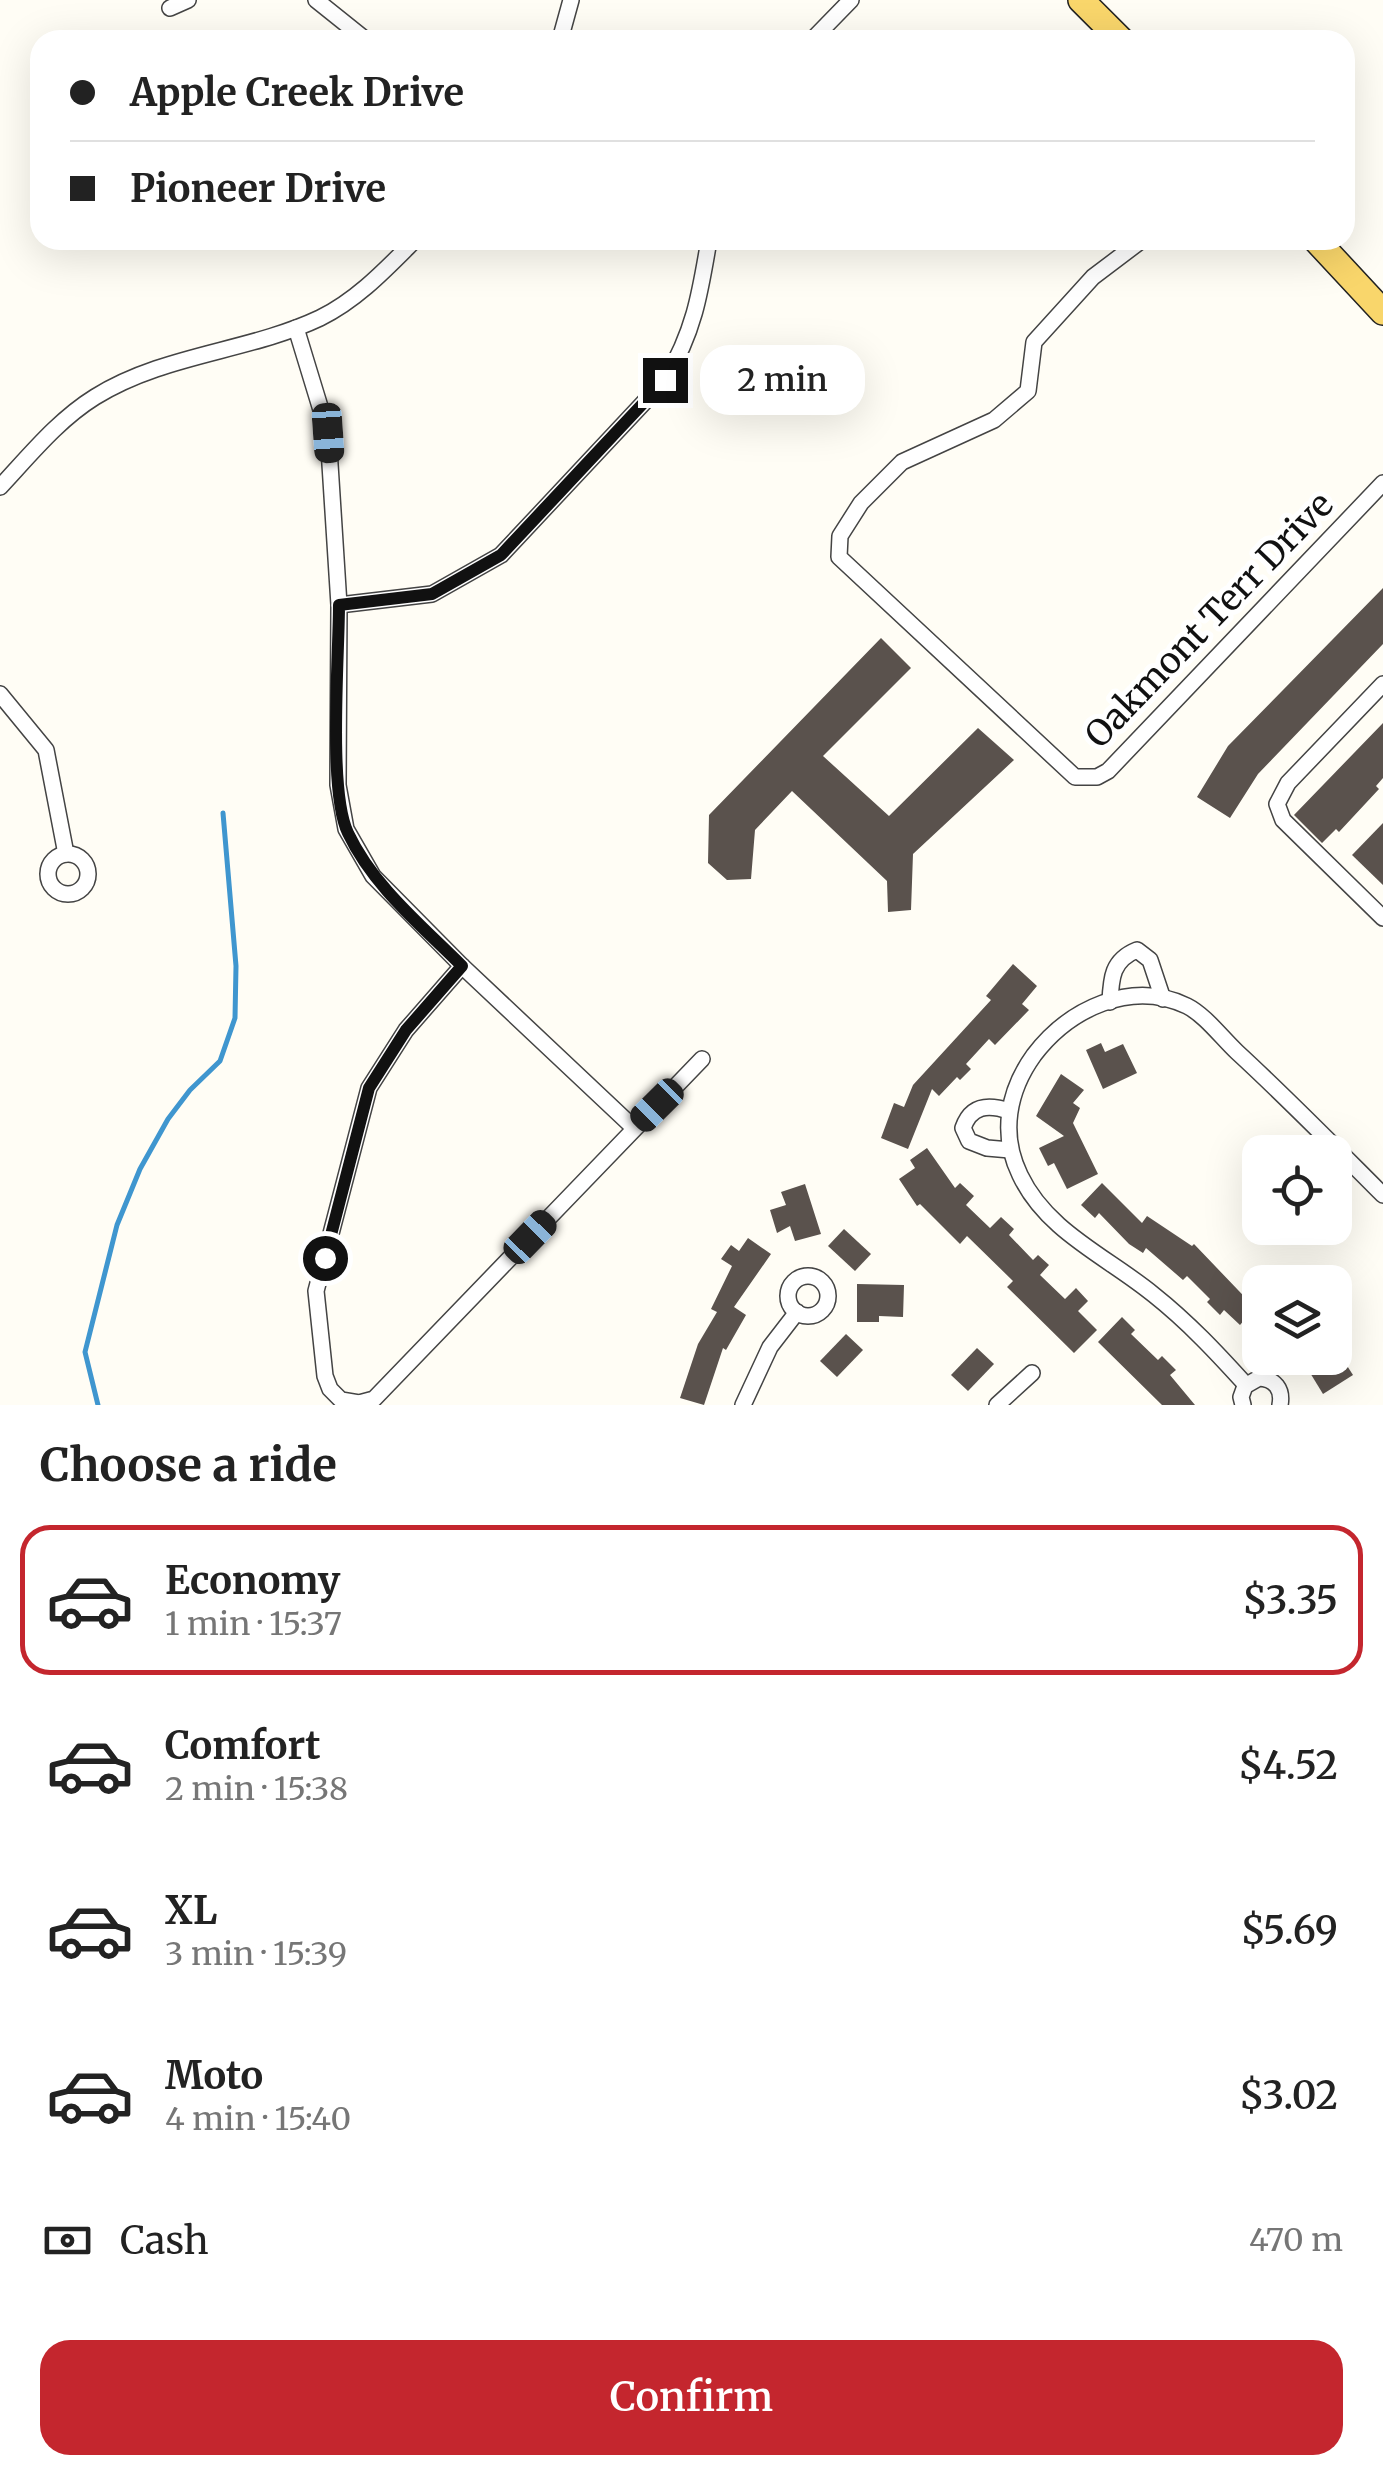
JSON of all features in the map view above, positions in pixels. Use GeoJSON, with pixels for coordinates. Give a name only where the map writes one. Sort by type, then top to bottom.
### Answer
{"type":"FeatureCollection","features":[{"type":"Feature","properties":{"kind":"main road"},"geometry":{"type":"LineString","coordinates":[[1081,0],[1111,30]]}},
{"type":"Feature","properties":{"kind":"main road"},"geometry":{"type":"LineString","coordinates":[[1325,250],[1383,312]]}},
{"type":"Feature","properties":{"kind":"street"},"geometry":{"type":"LineString","coordinates":[[170,8],[188,0]]}},
{"type":"Feature","properties":{"kind":"street"},"geometry":{"type":"LineString","coordinates":[[316,0],[354,30]]}},
{"type":"Feature","properties":{"kind":"street"},"geometry":{"type":"LineString","coordinates":[[563,30],[571,0]]}},
{"type":"Feature","properties":{"kind":"street"},"geometry":{"type":"LineString","coordinates":[[822,30],[851,0]]}},
{"type":"Feature","properties":{"kind":"street"},"geometry":{"type":"LineString","coordinates":[[0,487],[68,417],[122,383],[190,358],[296,328],[346,303],[404,250]]}},
{"type":"Feature","properties":{"kind":"street"},"geometry":{"type":"LineString","coordinates":[[339,605],[432,594],[501,555],[665,380],[685,348],[698,310],[707,250]]}},
{"type":"Feature","properties":{"kind":"street","name":"Oakmont Terr Drive"},"geometry":{"type":"LineString","coordinates":[[1129,250],[1093,277],[1034,342],[1028,390],[994,420],[902,462],[861,503],[840,536],[839,557],[1075,776],[1097,777],[1108,771],[1383,483]]}},
{"type":"Feature","properties":{"kind":"street"},"geometry":{"type":"LineString","coordinates":[[296,328],[328,433],[339,605],[338,786],[346,830],[373,876],[634,1128]]}},
{"type":"Feature","properties":{"kind":"street"},"geometry":{"type":"LineString","coordinates":[[1383,684],[1288,783],[1277,804],[1283,820],[1383,918]]}},
{"type":"Feature","properties":{"kind":"street"},"geometry":{"type":"LineString","coordinates":[[0,694],[46,750],[66,854]]}},
{"type":"Feature","properties":{"kind":"street"},"geometry":{"type":"LineString","coordinates":[[1110,1002],[1111,977],[1118,960],[1137,950],[1150,960],[1162,999]]}},
{"type":"Feature","properties":{"kind":"street"},"geometry":{"type":"LineString","coordinates":[[462,966],[406,1030],[369,1088],[316,1291],[324,1376],[329,1395],[341,1400],[366,1403],[374,1399],[702,1058]]}},
{"type":"Feature","properties":{"kind":"street"},"geometry":{"type":"LineString","coordinates":[[1246,1385],[1187,1322],[1150,1291],[1077,1241],[1045,1212],[1021,1178],[1010,1150],[1009,1110],[1017,1081],[1036,1053],[1062,1025],[1088,1008],[1142,994],[1189,1006],[1383,1195]]}},
{"type":"Feature","properties":{"kind":"street"},"geometry":{"type":"LineString","coordinates":[[1009,1110],[987,1106],[974,1110],[962,1128],[969,1141],[1010,1150]]}},
{"type":"Feature","properties":{"kind":"street"},"geometry":{"type":"LineString","coordinates":[[744,1405],[770,1347],[797,1312]]}},
{"type":"Feature","properties":{"kind":"street"},"geometry":{"type":"LineString","coordinates":[[997,1405],[1032,1372]]}},
{"type":"Feature","properties":{"kind":"street"},"geometry":{"type":"LineString","coordinates":[[1242,1405],[1246,1385],[1259,1378],[1272,1381],[1281,1392],[1280,1405]]}},
{"type":"Feature","properties":{"kind":"building"},"geometry":{"type":"Polygon","coordinates":[[[1383,588],[1383,644],[1258,774],[1230,818],[1197,797],[1228,746],[1383,588]]]}},
{"type":"Feature","properties":{"kind":"building"},"geometry":{"type":"Polygon","coordinates":[[[881,638],[911,668],[823,756],[889,816],[978,728],[1014,760],[913,854],[911,910],[888,912],[887,881],[792,791],[755,830],[751,879],[727,880],[708,863],[709,815],[881,638]]]}},
{"type":"Feature","properties":{"kind":"building"},"geometry":{"type":"Polygon","coordinates":[[[1383,723],[1383,778],[1376,786],[1379,789],[1339,832],[1336,829],[1322,843],[1294,815],[1383,723]]]}},
{"type":"Feature","properties":{"kind":"building"},"geometry":{"type":"Polygon","coordinates":[[[1383,823],[1383,885],[1352,855],[1383,823]]]}},
{"type":"Feature","properties":{"kind":"building"},"geometry":{"type":"Polygon","coordinates":[[[1013,964],[1037,986],[1022,1004],[1029,1010],[995,1045],[989,1039],[966,1064],[971,1069],[960,1080],[957,1077],[939,1096],[932,1089],[908,1149],[881,1138],[894,1103],[904,1107],[913,1085],[991,1000],[986,996],[1013,964]]]}},
{"type":"Feature","properties":{"kind":"building"},"geometry":{"type":"Polygon","coordinates":[[[1101,1043],[1105,1052],[1123,1044],[1137,1073],[1103,1089],[1086,1050],[1101,1043]]]}},
{"type":"Feature","properties":{"kind":"building"},"geometry":{"type":"Polygon","coordinates":[[[1061,1074],[1084,1090],[1073,1103],[1080,1108],[1073,1123],[1098,1174],[1067,1189],[1054,1163],[1048,1166],[1039,1148],[1064,1136],[1036,1116],[1061,1074]]]}},
{"type":"Feature","properties":{"kind":"building"},"geometry":{"type":"Polygon","coordinates":[[[927,1148],[955,1188],[960,1183],[974,1196],[966,1205],[990,1228],[1001,1217],[1014,1229],[1009,1235],[1033,1260],[1038,1255],[1049,1265],[1040,1275],[1065,1299],[1076,1288],[1088,1301],[1078,1311],[1097,1330],[1074,1353],[1007,1287],[1013,1281],[967,1236],[960,1244],[920,1204],[917,1206],[899,1179],[915,1168],[910,1160],[927,1148]]]}},
{"type":"Feature","properties":{"kind":"building"},"geometry":{"type":"Polygon","coordinates":[[[1102,1183],[1142,1223],[1147,1216],[1194,1244],[1242,1294],[1242,1323],[1240,1325],[1224,1310],[1220,1315],[1187,1276],[1183,1280],[1146,1248],[1143,1253],[1129,1244],[1099,1213],[1095,1218],[1081,1205],[1102,1183]]]}},
{"type":"Feature","properties":{"kind":"building"},"geometry":{"type":"Polygon","coordinates":[[[805,1184],[821,1234],[795,1241],[790,1226],[777,1233],[770,1210],[786,1205],[781,1192],[805,1184]]]}},
{"type":"Feature","properties":{"kind":"building"},"geometry":{"type":"Polygon","coordinates":[[[844,1229],[871,1254],[855,1271],[828,1246],[844,1229]]]}},
{"type":"Feature","properties":{"kind":"building"},"geometry":{"type":"Polygon","coordinates":[[[748,1238],[771,1254],[734,1307],[746,1315],[726,1350],[723,1348],[704,1405],[680,1398],[698,1344],[717,1312],[711,1309],[732,1266],[721,1259],[731,1245],[739,1251],[748,1238]]]}},
{"type":"Feature","properties":{"kind":"building"},"geometry":{"type":"Polygon","coordinates":[[[857,1284],[904,1285],[903,1317],[879,1316],[879,1322],[857,1322],[857,1284]]]}},
{"type":"Feature","properties":{"kind":"building"},"geometry":{"type":"Polygon","coordinates":[[[1122,1317],[1135,1330],[1131,1334],[1158,1360],[1162,1356],[1176,1370],[1170,1375],[1195,1405],[1162,1405],[1098,1342],[1122,1317]]]}},
{"type":"Feature","properties":{"kind":"building"},"geometry":{"type":"Polygon","coordinates":[[[846,1334],[863,1350],[837,1377],[820,1361],[846,1334]]]}},
{"type":"Feature","properties":{"kind":"building"},"geometry":{"type":"Polygon","coordinates":[[[977,1348],[994,1364],[968,1391],[951,1375],[977,1348]]]}},
{"type":"Feature","properties":{"kind":"building"},"geometry":{"type":"Polygon","coordinates":[[[1352,1373],[1353,1375],[1323,1394],[1311,1375],[1352,1373]]]}},
{"type":"Feature","properties":{"kind":"waterway"},"geometry":{"type":"LineString","coordinates":[[98,1405],[85,1352],[117,1225],[140,1169],[168,1119],[220,1061],[235,1018],[236,966],[223,813]]}},
{"type":"Feature","properties":{"kind":"route"},"geometry":{"type":"LineString","coordinates":[[325,1258],[369,1088],[406,1030],[462,966],[373,876],[346,830],[338,786],[339,605],[432,594],[501,555],[665,380]]}}]}
